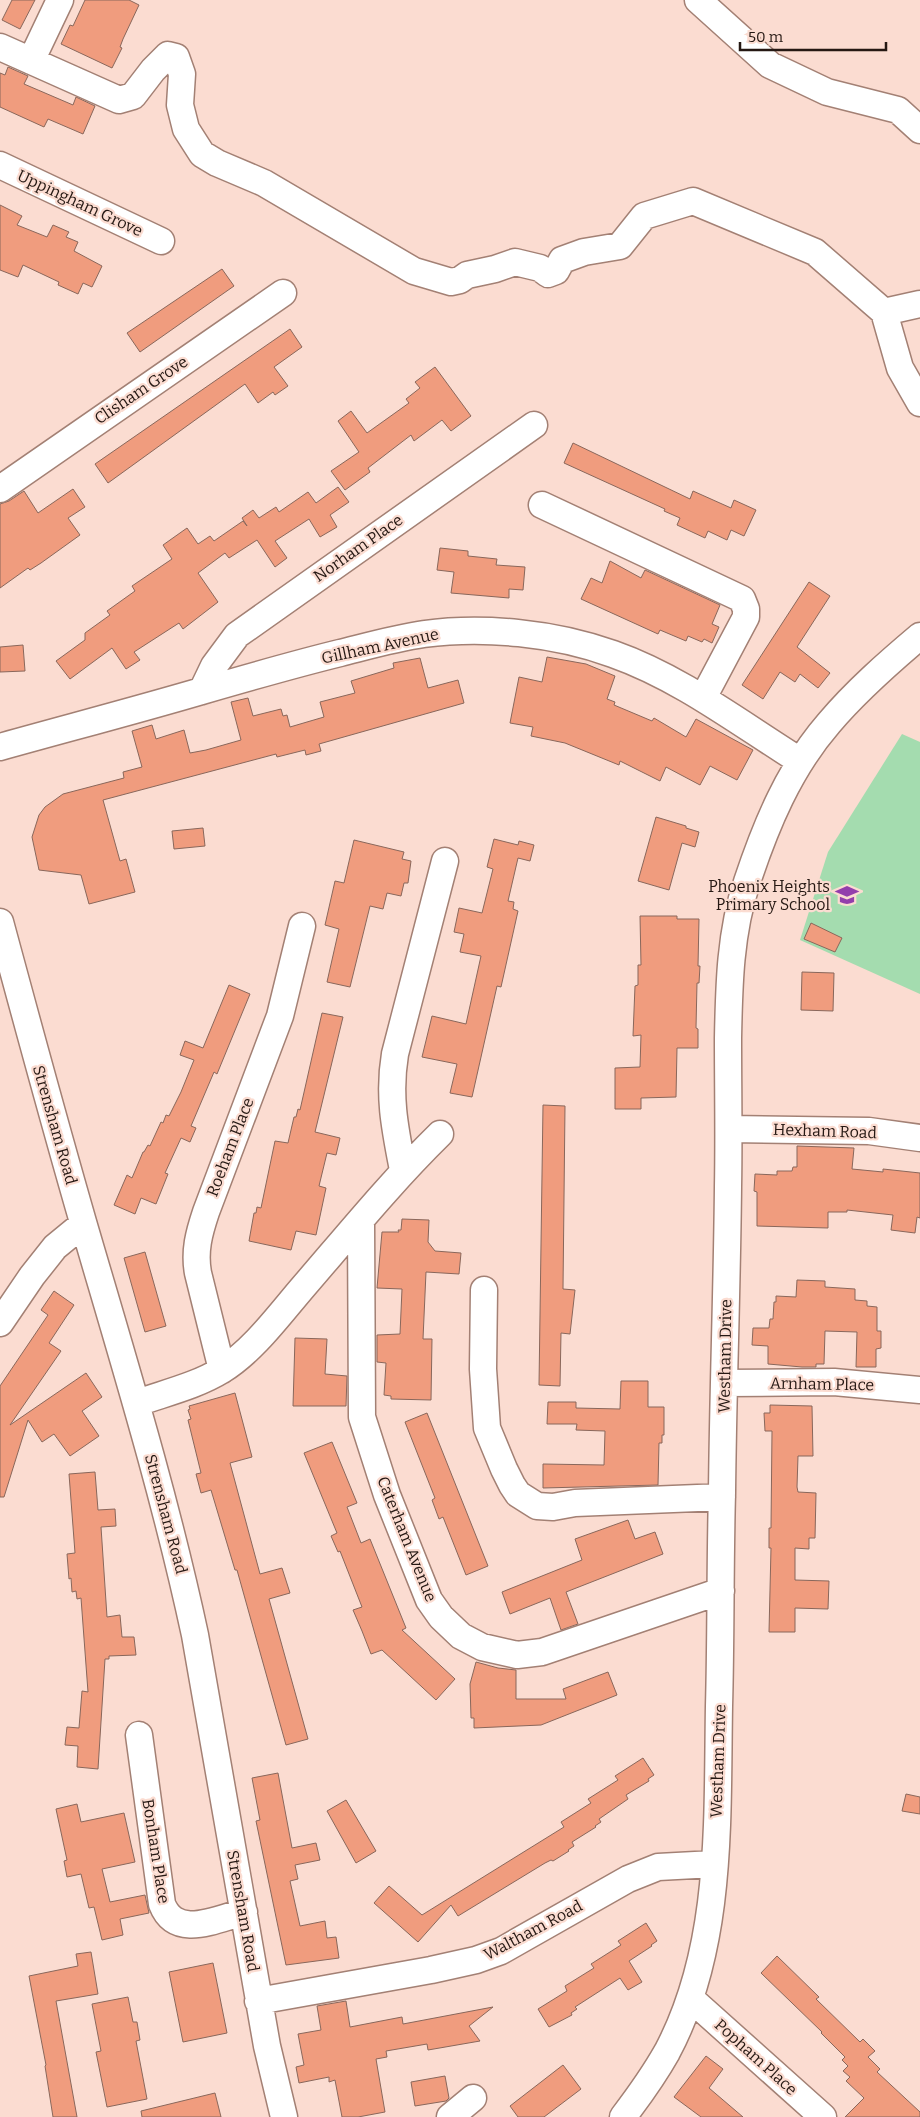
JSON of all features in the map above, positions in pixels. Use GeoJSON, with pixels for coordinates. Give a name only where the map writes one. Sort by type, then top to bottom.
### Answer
{"type":"FeatureCollection","features":[{"type":"Feature","properties":{"kind":"street"},"geometry":{"type":"LineString","coordinates":[[31,62],[60,0]]}},
{"type":"Feature","properties":{"kind":"street"},"geometry":{"type":"LineString","coordinates":[[698,0],[770,65],[827,92],[898,110],[920,130]]}},
{"type":"Feature","properties":{"kind":"street"},"geometry":{"type":"LineString","coordinates":[[0,47],[119,100],[133,96],[153,70],[168,55],[176,57],[182,74],[180,105],[186,129],[202,154],[217,163],[264,182],[414,271],[451,282],[460,280],[467,274],[495,269],[515,262],[540,268],[548,274],[556,271],[562,260],[584,252],[620,246],[644,216],[693,200],[815,252],[884,312],[900,368],[920,403]]}},
{"type":"Feature","properties":{"kind":"street","name":"Uppingham Grove"},"geometry":{"type":"LineString","coordinates":[[0,166],[161,241]]}},
{"type":"Feature","properties":{"kind":"street","name":"Clisham Grove"},"geometry":{"type":"LineString","coordinates":[[0,489],[283,293]]}},
{"type":"Feature","properties":{"kind":"street"},"geometry":{"type":"LineString","coordinates":[[884,312],[920,304]]}},
{"type":"Feature","properties":{"kind":"street","name":"Norham Place"},"geometry":{"type":"LineString","coordinates":[[202,691],[214,666],[237,635],[534,425]]}},
{"type":"Feature","properties":{"kind":"street"},"geometry":{"type":"LineString","coordinates":[[542,505],[742,599],[746,609],[746,617],[703,698]]}},
{"type":"Feature","properties":{"kind":"street","name":"Gillham Avenue"},"geometry":{"type":"LineString","coordinates":[[0,747],[364,646],[423,634],[479,630],[523,634],[576,644],[644,665],[678,682],[800,761]]}},
{"type":"Feature","properties":{"kind":"street","name":"Westham Drive"},"geometry":{"type":"LineString","coordinates":[[623,2117],[646,2086],[667,2050],[690,1998],[708,1931],[714,1864],[721,1591],[729,1129],[729,1002],[733,947],[745,888],[761,843],[782,793],[800,761],[827,724],[862,687],[920,636]]}},
{"type":"Feature","properties":{"kind":"street"},"geometry":{"type":"LineString","coordinates":[[403,1170],[392,1111],[391,1075],[445,861]]}},
{"type":"Feature","properties":{"kind":"street","name":"Strensham Road"},"geometry":{"type":"LineString","coordinates":[[0,922],[83,1224],[137,1403],[184,1581],[244,1912],[258,2000],[274,2080],[284,2117]]}},
{"type":"Feature","properties":{"kind":"street","name":"Roeham Place"},"geometry":{"type":"LineString","coordinates":[[222,1370],[198,1273],[195,1258],[196,1243],[280,1016],[302,926]]}},
{"type":"Feature","properties":{"kind":"street","name":"Hexham Road"},"geometry":{"type":"LineString","coordinates":[[729,1129],[869,1131],[920,1138]]}},
{"type":"Feature","properties":{"kind":"street"},"geometry":{"type":"LineString","coordinates":[[137,1403],[199,1382],[222,1370],[242,1355],[361,1221],[403,1170],[440,1134]]}},
{"type":"Feature","properties":{"kind":"street","name":"Caterham Avenue"},"geometry":{"type":"LineString","coordinates":[[361,1221],[362,1417],[387,1495],[429,1600],[440,1617],[461,1636],[475,1643],[517,1655],[542,1652],[721,1591]]}},
{"type":"Feature","properties":{"kind":"street"},"geometry":{"type":"LineString","coordinates":[[0,1323],[32,1276],[55,1247],[83,1224]]}},
{"type":"Feature","properties":{"kind":"street"},"geometry":{"type":"LineString","coordinates":[[484,1290],[483,1369],[487,1428],[512,1486],[518,1494],[537,1506],[553,1507],[574,1503],[722,1498]]}},
{"type":"Feature","properties":{"kind":"street","name":"Arnham Place"},"geometry":{"type":"LineString","coordinates":[[724,1383],[834,1382],[920,1390]]}},
{"type":"Feature","properties":{"kind":"street","name":"Bonham Place"},"geometry":{"type":"LineString","coordinates":[[139,1736],[162,1904],[166,1912],[175,1922],[190,1925],[244,1912]]}},
{"type":"Feature","properties":{"kind":"street","name":"Waltham Road"},"geometry":{"type":"LineString","coordinates":[[258,2000],[431,1970],[476,1960],[501,1951],[628,1879],[658,1867],[714,1864]]}},
{"type":"Feature","properties":{"kind":"street","name":"Popham Place"},"geometry":{"type":"LineString","coordinates":[[690,1998],[823,2117]]}},
{"type":"Feature","properties":{"kind":"street"},"geometry":{"type":"LineString","coordinates":[[450,2117],[473,2098]]}},
{"type":"Feature","properties":{"kind":"green space"},"geometry":{"type":"Polygon","coordinates":[[[902,734],[920,742],[920,994],[800,940],[828,852],[902,734]]]}},
{"type":"Feature","properties":{"kind":"building"},"geometry":{"type":"Polygon","coordinates":[[[12,0],[35,0],[20,29],[2,20],[12,0]]]}},
{"type":"Feature","properties":{"kind":"building"},"geometry":{"type":"Polygon","coordinates":[[[85,0],[129,0],[139,5],[112,68],[61,44],[70,25],[73,26],[85,0]]]}},
{"type":"Feature","properties":{"kind":"building"},"geometry":{"type":"Polygon","coordinates":[[[8,67],[28,76],[24,84],[73,105],[76,97],[95,106],[83,134],[48,119],[44,127],[0,107],[0,73],[5,75],[8,67]]]}},
{"type":"Feature","properties":{"kind":"building"},"geometry":{"type":"Polygon","coordinates":[[[0,205],[22,216],[17,225],[47,237],[53,225],[69,232],[66,237],[78,242],[74,251],[102,266],[92,287],[83,283],[78,294],[58,285],[59,282],[23,265],[18,277],[0,270],[0,205]]]}},
{"type":"Feature","properties":{"kind":"building"},"geometry":{"type":"Polygon","coordinates":[[[222,269],[234,286],[140,352],[127,333],[222,269]]]}},
{"type":"Feature","properties":{"kind":"building"},"geometry":{"type":"Polygon","coordinates":[[[290,329],[302,347],[274,367],[288,386],[275,395],[273,392],[258,403],[245,384],[108,483],[95,464],[290,329]]]}},
{"type":"Feature","properties":{"kind":"building"},"geometry":{"type":"Polygon","coordinates":[[[435,367],[471,416],[451,431],[442,420],[414,441],[411,435],[368,468],[370,472],[345,490],[331,471],[359,452],[338,421],[351,411],[367,433],[409,403],[406,399],[420,388],[415,382],[435,367]]]}},
{"type":"Feature","properties":{"kind":"building"},"geometry":{"type":"Polygon","coordinates":[[[573,443],[690,499],[693,491],[731,508],[734,500],[756,510],[744,536],[731,530],[727,540],[708,531],[705,538],[677,525],[680,518],[664,511],[665,509],[564,463],[573,443]]]}},
{"type":"Feature","properties":{"kind":"building"},"geometry":{"type":"Polygon","coordinates":[[[338,487],[349,502],[330,515],[337,527],[320,537],[309,519],[275,541],[287,558],[275,567],[257,540],[229,558],[225,553],[198,573],[218,602],[183,629],[179,623],[134,652],[140,660],[126,669],[112,648],[70,679],[56,661],[85,640],[85,633],[110,615],[107,611],[135,591],[132,586],[172,559],[163,545],[187,528],[198,544],[210,536],[214,541],[243,521],[247,526],[242,518],[253,510],[259,518],[276,507],[279,512],[308,492],[316,503],[338,487]]]}},
{"type":"Feature","properties":{"kind":"building"},"geometry":{"type":"Polygon","coordinates":[[[73,489],[85,507],[68,518],[80,535],[41,563],[30,570],[28,568],[0,588],[0,504],[9,501],[24,491],[38,513],[73,489]]]}},
{"type":"Feature","properties":{"kind":"building"},"geometry":{"type":"Polygon","coordinates":[[[440,548],[468,551],[468,556],[497,559],[496,565],[525,567],[523,590],[509,589],[509,598],[451,593],[454,572],[437,570],[440,548]]]}},
{"type":"Feature","properties":{"kind":"building"},"geometry":{"type":"Polygon","coordinates":[[[610,561],[641,578],[645,570],[720,605],[712,624],[719,627],[712,643],[704,639],[702,642],[688,636],[686,641],[660,630],[658,634],[581,599],[591,578],[602,583],[610,561]]]}},
{"type":"Feature","properties":{"kind":"building"},"geometry":{"type":"Polygon","coordinates":[[[809,582],[830,596],[797,647],[830,673],[818,688],[800,674],[795,682],[780,672],[763,699],[742,685],[809,582]]]}},
{"type":"Feature","properties":{"kind":"building"},"geometry":{"type":"Polygon","coordinates":[[[23,645],[25,671],[0,672],[0,647],[23,645]]]}},
{"type":"Feature","properties":{"kind":"building"},"geometry":{"type":"Polygon","coordinates":[[[547,657],[586,664],[615,676],[607,699],[615,702],[614,705],[652,721],[654,718],[686,737],[696,719],[753,750],[737,780],[710,766],[700,785],[666,767],[660,781],[620,761],[619,765],[565,743],[531,736],[533,727],[510,723],[519,677],[542,682],[547,657]]]}},
{"type":"Feature","properties":{"kind":"building"},"geometry":{"type":"Polygon","coordinates":[[[420,658],[428,688],[458,680],[464,703],[319,744],[321,751],[306,755],[305,750],[277,757],[276,754],[103,800],[120,861],[126,859],[135,892],[89,904],[81,875],[39,870],[32,837],[39,815],[45,807],[63,794],[124,778],[123,772],[142,767],[132,731],[152,725],[156,739],[184,730],[190,753],[206,750],[241,740],[231,702],[248,698],[253,716],[281,709],[283,716],[287,715],[290,727],[324,717],[320,702],[355,693],[351,681],[394,668],[393,663],[420,658]]]}},
{"type":"Feature","properties":{"kind":"building"},"geometry":{"type":"Polygon","coordinates":[[[656,817],[699,832],[695,847],[682,843],[669,890],[638,881],[656,817]]]}},
{"type":"Feature","properties":{"kind":"building"},"geometry":{"type":"Polygon","coordinates":[[[203,828],[205,846],[174,849],[172,831],[203,828]]]}},
{"type":"Feature","properties":{"kind":"building"},"geometry":{"type":"Polygon","coordinates":[[[494,839],[518,845],[519,841],[534,845],[530,861],[518,858],[508,901],[514,902],[513,909],[518,911],[501,987],[497,986],[472,1097],[450,1093],[457,1064],[422,1057],[432,1016],[466,1024],[481,956],[460,952],[464,934],[454,932],[459,908],[482,913],[493,869],[487,867],[494,839]]]}},
{"type":"Feature","properties":{"kind":"building"},"geometry":{"type":"Polygon","coordinates":[[[354,840],[404,852],[402,859],[411,861],[408,883],[404,883],[401,896],[387,893],[383,909],[370,906],[350,987],[327,982],[339,929],[325,925],[335,881],[344,883],[354,840]]]}},
{"type":"Feature","properties":{"kind":"building"},"geometry":{"type":"Polygon","coordinates":[[[640,916],[677,916],[677,919],[699,919],[698,966],[700,966],[699,983],[697,983],[696,1028],[698,1029],[698,1048],[677,1048],[676,1097],[641,1098],[641,1109],[615,1109],[615,1068],[640,1067],[641,1035],[633,1036],[635,986],[638,985],[638,965],[641,965],[640,916]]]}},
{"type":"Feature","properties":{"kind":"building"},"geometry":{"type":"Polygon","coordinates":[[[811,923],[842,938],[835,952],[804,939],[811,923]]]}},
{"type":"Feature","properties":{"kind":"building"},"geometry":{"type":"Polygon","coordinates":[[[802,972],[834,973],[833,1011],[801,1010],[802,972]]]}},
{"type":"Feature","properties":{"kind":"building"},"geometry":{"type":"Polygon","coordinates":[[[229,985],[250,994],[217,1074],[214,1072],[191,1126],[196,1128],[190,1142],[181,1138],[165,1173],[168,1174],[156,1204],[141,1198],[135,1214],[114,1205],[127,1175],[132,1178],[143,1152],[148,1145],[150,1146],[166,1115],[169,1116],[181,1092],[194,1060],[180,1055],[185,1041],[203,1048],[229,985]]]}},
{"type":"Feature","properties":{"kind":"building"},"geometry":{"type":"Polygon","coordinates":[[[322,1013],[343,1017],[315,1132],[340,1138],[336,1155],[327,1153],[319,1186],[326,1188],[316,1235],[296,1231],[291,1250],[249,1241],[254,1213],[256,1213],[257,1207],[261,1208],[275,1141],[288,1143],[294,1117],[296,1117],[298,1109],[300,1110],[322,1013]]]}},
{"type":"Feature","properties":{"kind":"building"},"geometry":{"type":"Polygon","coordinates":[[[543,1105],[565,1106],[563,1289],[575,1290],[570,1334],[561,1333],[560,1386],[539,1385],[543,1105]]]}},
{"type":"Feature","properties":{"kind":"building"},"geometry":{"type":"Polygon","coordinates":[[[797,1146],[854,1148],[852,1169],[883,1172],[883,1169],[920,1173],[920,1218],[917,1217],[915,1233],[891,1230],[893,1215],[847,1210],[847,1212],[828,1212],[828,1228],[757,1226],[757,1192],[754,1191],[755,1174],[777,1175],[777,1171],[792,1171],[793,1167],[797,1167],[797,1146]]]}},
{"type":"Feature","properties":{"kind":"building"},"geometry":{"type":"Polygon","coordinates":[[[402,1219],[429,1220],[428,1242],[435,1251],[461,1253],[459,1274],[426,1272],[423,1339],[432,1339],[431,1400],[391,1399],[391,1396],[384,1395],[386,1363],[377,1362],[377,1335],[400,1334],[402,1289],[377,1288],[382,1232],[399,1232],[402,1219]]]}},
{"type":"Feature","properties":{"kind":"building"},"geometry":{"type":"Polygon","coordinates":[[[145,1252],[166,1326],[145,1332],[124,1258],[145,1252]]]}},
{"type":"Feature","properties":{"kind":"building"},"geometry":{"type":"Polygon","coordinates":[[[797,1280],[825,1281],[825,1287],[855,1289],[855,1300],[867,1301],[867,1306],[877,1307],[877,1331],[881,1331],[881,1348],[876,1349],[876,1367],[856,1367],[857,1332],[825,1331],[824,1364],[816,1364],[816,1367],[802,1367],[768,1364],[768,1346],[752,1345],[753,1328],[769,1328],[770,1319],[773,1319],[776,1296],[796,1297],[797,1280]]]}},
{"type":"Feature","properties":{"kind":"building"},"geometry":{"type":"Polygon","coordinates":[[[54,1291],[74,1305],[49,1343],[61,1351],[10,1425],[86,1373],[102,1397],[82,1411],[99,1436],[70,1456],[54,1434],[42,1442],[28,1420],[4,1497],[0,1497],[0,1386],[48,1315],[41,1310],[54,1291]]]}},
{"type":"Feature","properties":{"kind":"building"},"geometry":{"type":"Polygon","coordinates":[[[295,1338],[327,1339],[325,1374],[347,1376],[346,1406],[293,1406],[295,1338]]]}},
{"type":"Feature","properties":{"kind":"building"},"geometry":{"type":"Polygon","coordinates":[[[621,1381],[648,1381],[648,1407],[664,1407],[664,1435],[662,1435],[662,1443],[659,1443],[658,1485],[543,1488],[543,1464],[604,1465],[605,1431],[576,1430],[577,1424],[547,1424],[548,1402],[576,1402],[576,1408],[620,1409],[621,1381]]]}},
{"type":"Feature","properties":{"kind":"building"},"geometry":{"type":"Polygon","coordinates":[[[235,1393],[252,1457],[230,1463],[260,1574],[282,1568],[290,1593],[269,1599],[308,1739],[286,1745],[237,1570],[235,1570],[211,1490],[201,1493],[196,1474],[201,1473],[188,1420],[191,1419],[188,1410],[190,1409],[189,1406],[235,1393]]]}},
{"type":"Feature","properties":{"kind":"building"},"geometry":{"type":"Polygon","coordinates":[[[770,1405],[812,1406],[813,1456],[798,1456],[797,1487],[798,1492],[816,1493],[815,1538],[809,1538],[809,1549],[795,1548],[795,1580],[829,1581],[828,1609],[795,1608],[795,1632],[769,1632],[771,1548],[769,1548],[769,1528],[771,1528],[772,1431],[765,1431],[764,1413],[770,1413],[770,1405]]]}},
{"type":"Feature","properties":{"kind":"building"},"geometry":{"type":"Polygon","coordinates":[[[427,1413],[488,1566],[466,1575],[443,1517],[439,1519],[432,1500],[435,1498],[405,1422],[427,1413]]]}},
{"type":"Feature","properties":{"kind":"building"},"geometry":{"type":"Polygon","coordinates":[[[332,1442],[357,1503],[347,1507],[361,1543],[370,1539],[406,1628],[402,1630],[455,1679],[436,1700],[382,1650],[371,1654],[353,1610],[362,1607],[340,1551],[338,1552],[331,1536],[337,1533],[304,1453],[332,1442]]]}},
{"type":"Feature","properties":{"kind":"building"},"geometry":{"type":"Polygon","coordinates":[[[95,1472],[98,1510],[115,1509],[116,1526],[101,1527],[107,1617],[120,1615],[122,1637],[134,1637],[136,1655],[109,1656],[109,1659],[105,1659],[98,1769],[77,1767],[78,1746],[65,1745],[67,1727],[79,1728],[82,1691],[88,1692],[81,1598],[77,1599],[76,1591],[72,1592],[71,1578],[69,1579],[67,1554],[75,1553],[69,1474],[95,1472]]]}},
{"type":"Feature","properties":{"kind":"building"},"geometry":{"type":"Polygon","coordinates":[[[628,1520],[635,1539],[655,1532],[663,1554],[566,1592],[578,1624],[561,1630],[550,1598],[510,1614],[502,1592],[582,1560],[575,1539],[628,1520]]]}},
{"type":"Feature","properties":{"kind":"building"},"geometry":{"type":"Polygon","coordinates":[[[476,1662],[498,1668],[516,1670],[516,1699],[566,1699],[563,1689],[608,1672],[617,1695],[541,1725],[474,1728],[474,1718],[471,1718],[470,1684],[476,1662]]]}},
{"type":"Feature","properties":{"kind":"building"},"geometry":{"type":"Polygon","coordinates":[[[643,1758],[654,1775],[648,1779],[649,1781],[626,1795],[628,1799],[599,1819],[601,1822],[596,1827],[572,1842],[574,1846],[569,1851],[553,1861],[545,1863],[458,1916],[451,1905],[418,1942],[374,1903],[389,1886],[422,1915],[564,1827],[561,1822],[591,1803],[588,1799],[618,1780],[615,1776],[643,1758]]]}},
{"type":"Feature","properties":{"kind":"building"},"geometry":{"type":"Polygon","coordinates":[[[278,1773],[292,1848],[316,1843],[320,1860],[295,1865],[298,1879],[290,1881],[300,1926],[325,1921],[327,1938],[336,1937],[339,1958],[286,1965],[256,1821],[260,1820],[252,1778],[278,1773]]]}},
{"type":"Feature","properties":{"kind":"building"},"geometry":{"type":"Polygon","coordinates":[[[906,1794],[920,1797],[920,1814],[902,1811],[906,1794]]]}},
{"type":"Feature","properties":{"kind":"building"},"geometry":{"type":"Polygon","coordinates":[[[346,1800],[376,1851],[356,1863],[327,1811],[346,1800]]]}},
{"type":"Feature","properties":{"kind":"building"},"geometry":{"type":"Polygon","coordinates":[[[77,1804],[81,1822],[124,1813],[135,1862],[102,1869],[110,1902],[145,1895],[149,1913],[120,1919],[123,1935],[102,1940],[94,1907],[89,1908],[81,1874],[67,1877],[64,1861],[67,1860],[56,1809],[77,1804]]]}},
{"type":"Feature","properties":{"kind":"building"},"geometry":{"type":"Polygon","coordinates":[[[646,1923],[657,1941],[629,1961],[642,1982],[628,1990],[620,1978],[575,2007],[577,2009],[571,2013],[572,2015],[549,2027],[538,2009],[567,1991],[565,1986],[594,1968],[591,1964],[621,1945],[618,1941],[646,1923]]]}},
{"type":"Feature","properties":{"kind":"building"},"geometry":{"type":"Polygon","coordinates":[[[91,1952],[98,1994],[56,2001],[77,2117],[53,2117],[46,2065],[29,1976],[78,1966],[76,1954],[91,1952]]]}},
{"type":"Feature","properties":{"kind":"building"},"geometry":{"type":"Polygon","coordinates":[[[777,1956],[819,1997],[816,1999],[860,2042],[863,2039],[875,2051],[868,2057],[880,2069],[877,2072],[920,2112],[920,2117],[845,2117],[864,2098],[846,2081],[850,2077],[843,2071],[848,2066],[842,2060],[845,2057],[761,1973],[777,1956]]]}},
{"type":"Feature","properties":{"kind":"building"},"geometry":{"type":"Polygon","coordinates":[[[213,1963],[227,2033],[183,2042],[169,1972],[213,1963]]]}},
{"type":"Feature","properties":{"kind":"building"},"geometry":{"type":"Polygon","coordinates":[[[128,1997],[133,2022],[137,2022],[140,2040],[136,2041],[147,2099],[107,2107],[96,2052],[101,2051],[92,2004],[128,1997]]]}},
{"type":"Feature","properties":{"kind":"building"},"geometry":{"type":"Polygon","coordinates":[[[346,2001],[350,2027],[402,2017],[403,2024],[493,2007],[469,2026],[480,2041],[428,2050],[427,2044],[386,2051],[387,2057],[376,2059],[385,2112],[358,2117],[342,2117],[335,2080],[329,2082],[329,2077],[299,2083],[296,2067],[304,2065],[298,2034],[321,2030],[317,2006],[346,2001]]]}},
{"type":"Feature","properties":{"kind":"building"},"geometry":{"type":"Polygon","coordinates":[[[706,2056],[723,2069],[709,2088],[743,2117],[701,2117],[674,2097],[706,2056]]]}},
{"type":"Feature","properties":{"kind":"building"},"geometry":{"type":"Polygon","coordinates":[[[563,2065],[581,2089],[544,2117],[518,2117],[510,2106],[563,2065]]]}},
{"type":"Feature","properties":{"kind":"building"},"geometry":{"type":"Polygon","coordinates":[[[445,2076],[449,2098],[446,2101],[415,2106],[411,2082],[445,2076]]]}},
{"type":"Feature","properties":{"kind":"building"},"geometry":{"type":"Polygon","coordinates":[[[215,2093],[221,2117],[142,2117],[141,2111],[215,2093]]]}},
{"type":"Feature","properties":{"kind":"place","name":"Phoenix Heights Primary School"},"geometry":{"type":"Point","coordinates":[847,895]}}]}
